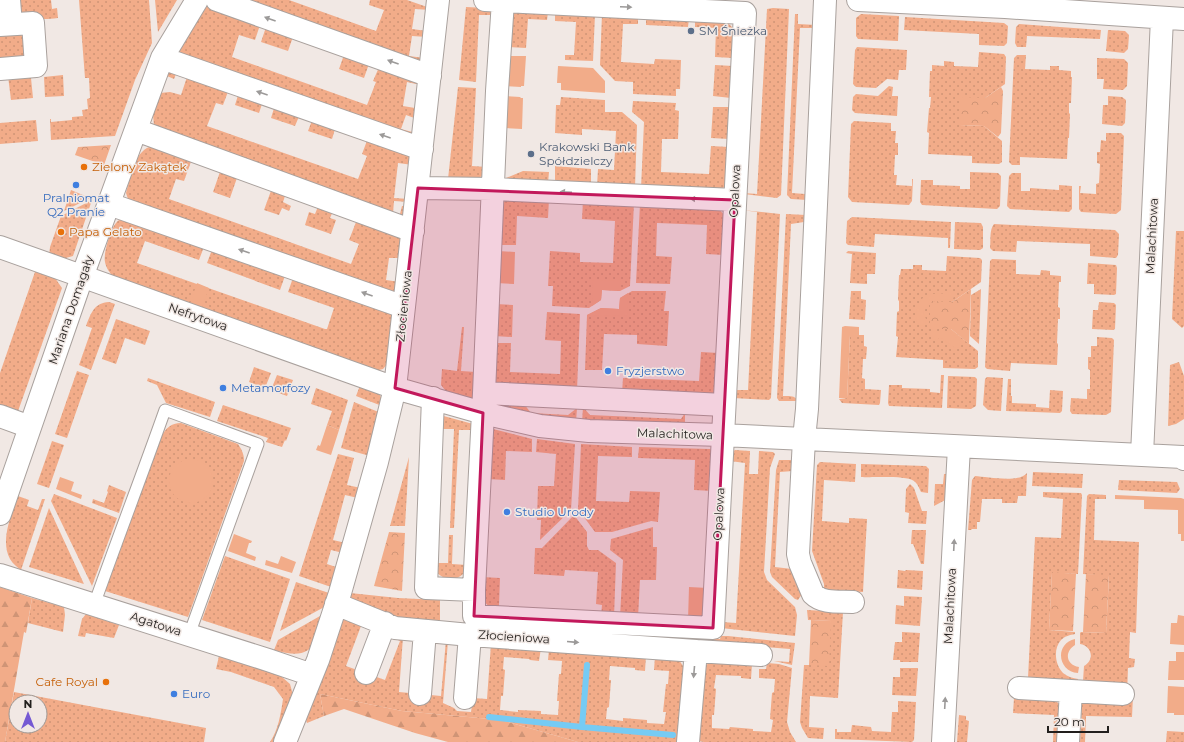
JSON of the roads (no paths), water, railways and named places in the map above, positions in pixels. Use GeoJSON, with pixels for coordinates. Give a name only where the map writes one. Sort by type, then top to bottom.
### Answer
{"type":"FeatureCollection","features":[{"type":"Feature","properties":{"kind":"street"},"geometry":{"type":"LineString","coordinates":[[0,69],[36,66],[33,23],[5,24],[9,0]]}},
{"type":"Feature","properties":{"kind":"street","name":"Mariana Domagały"},"geometry":{"type":"LineString","coordinates":[[0,514],[82,277],[162,58],[197,0]]}},
{"type":"Feature","properties":{"kind":"street"},"geometry":{"type":"LineString","coordinates":[[217,0],[430,76]]}},
{"type":"Feature","properties":{"kind":"street","name":"Złocieniowa"},"geometry":{"type":"LineString","coordinates":[[285,742],[312,675],[336,604],[375,469],[396,388],[438,0]]}},
{"type":"Feature","properties":{"kind":"street"},"geometry":{"type":"LineString","coordinates":[[825,0],[808,393],[798,554],[800,563],[813,594],[817,598],[824,600],[853,602]]}},
{"type":"Feature","properties":{"kind":"street"},"geometry":{"type":"LineString","coordinates":[[858,0],[1005,7],[1184,19]]}},
{"type":"Feature","properties":{"kind":"street"},"geometry":{"type":"LineString","coordinates":[[433,398],[426,588],[474,590],[493,189],[494,1]]}},
{"type":"Feature","properties":{"kind":"street","name":"Opalowa"},"geometry":{"type":"LineString","coordinates":[[474,590],[474,616],[713,628],[745,13],[494,1]]}},
{"type":"Feature","properties":{"kind":"street","name":"Malachitowa"},"geometry":{"type":"LineString","coordinates":[[1142,455],[1162,18]]}},
{"type":"Feature","properties":{"kind":"street"},"geometry":{"type":"LineString","coordinates":[[162,58],[422,149]]}},
{"type":"Feature","properties":{"kind":"street"},"geometry":{"type":"LineString","coordinates":[[136,130],[413,231]]}},
{"type":"Feature","properties":{"kind":"street"},"geometry":{"type":"LineString","coordinates":[[418,188],[493,189],[735,200]]}},
{"type":"Feature","properties":{"kind":"street"},"geometry":{"type":"LineString","coordinates":[[109,204],[404,307]]}},
{"type":"Feature","properties":{"kind":"street","name":"Nefrytowa"},"geometry":{"type":"LineString","coordinates":[[0,247],[396,388]]}},
{"type":"Feature","properties":{"kind":"street","name":"Malachitowa"},"geometry":{"type":"LineString","coordinates":[[396,388],[433,398],[483,403],[540,426],[578,430],[722,435],[1184,458]]}},
{"type":"Feature","properties":{"kind":"street"},"geometry":{"type":"LineString","coordinates":[[483,403],[724,405]]}},
{"type":"Feature","properties":{"kind":"street"},"geometry":{"type":"LineString","coordinates":[[0,416],[30,427]]}},
{"type":"Feature","properties":{"kind":"street","name":"Malachitowa"},"geometry":{"type":"LineString","coordinates":[[943,742],[959,447]]}},
{"type":"Feature","properties":{"kind":"street","name":"Agatowa"},"geometry":{"type":"LineString","coordinates":[[0,575],[312,675]]}},
{"type":"Feature","properties":{"kind":"street","name":"Złocieniowa"},"geometry":{"type":"LineString","coordinates":[[336,604],[396,628],[760,655]]}},
{"type":"Feature","properties":{"kind":"street"},"geometry":{"type":"LineString","coordinates":[[366,673],[385,624]]}},
{"type":"Feature","properties":{"kind":"street"},"geometry":{"type":"LineString","coordinates":[[420,694],[425,630]]}},
{"type":"Feature","properties":{"kind":"street"},"geometry":{"type":"LineString","coordinates":[[465,698],[470,634]]}},
{"type":"Feature","properties":{"kind":"street"},"geometry":{"type":"LineString","coordinates":[[688,742],[696,651]]}},
{"type":"Feature","properties":{"kind":"street"},"geometry":{"type":"LineString","coordinates":[[1019,688],[1124,694]]}},
{"type":"Feature","properties":{"kind":"street"},"geometry":{"type":"LineString","coordinates":[[1068,742],[1071,691]]}},
{"type":"Feature","properties":{"kind":"lane"},"geometry":{"type":"LineString","coordinates":[[94,605],[124,518],[136,491],[165,410],[258,444],[189,635]]}},
{"type":"Feature","properties":{"kind":"waterway"},"geometry":{"type":"LineString","coordinates":[[582,727],[587,665]]}},
{"type":"Feature","properties":{"kind":"waterway"},"geometry":{"type":"LineString","coordinates":[[489,717],[673,735]]}},
{"type":"Feature","properties":{"kind":"place","name":"SM Śnieżka"},"geometry":{"type":"Point","coordinates":[691,31]}},
{"type":"Feature","properties":{"kind":"place","name":"Krakowski Bank Spółdzielczy"},"geometry":{"type":"Point","coordinates":[531,154]}},
{"type":"Feature","properties":{"kind":"place","name":"Zielony Zakątek"},"geometry":{"type":"Point","coordinates":[84,167]}},
{"type":"Feature","properties":{"kind":"place","name":"Pralniomat Q2 Pranie"},"geometry":{"type":"Point","coordinates":[76,185]}},
{"type":"Feature","properties":{"kind":"place","name":"Papa Gelato"},"geometry":{"type":"Point","coordinates":[61,232]}},
{"type":"Feature","properties":{"kind":"place","name":"Fryzjerstwo"},"geometry":{"type":"Point","coordinates":[608,371]}},
{"type":"Feature","properties":{"kind":"place","name":"Metamorfozy"},"geometry":{"type":"Point","coordinates":[223,388]}},
{"type":"Feature","properties":{"kind":"place","name":"Studio Urody"},"geometry":{"type":"Point","coordinates":[507,512]}},
{"type":"Feature","properties":{"kind":"place","name":"Cafe Royal"},"geometry":{"type":"Point","coordinates":[106,682]}},
{"type":"Feature","properties":{"kind":"place","name":"Euro"},"geometry":{"type":"Point","coordinates":[174,694]}}]}
